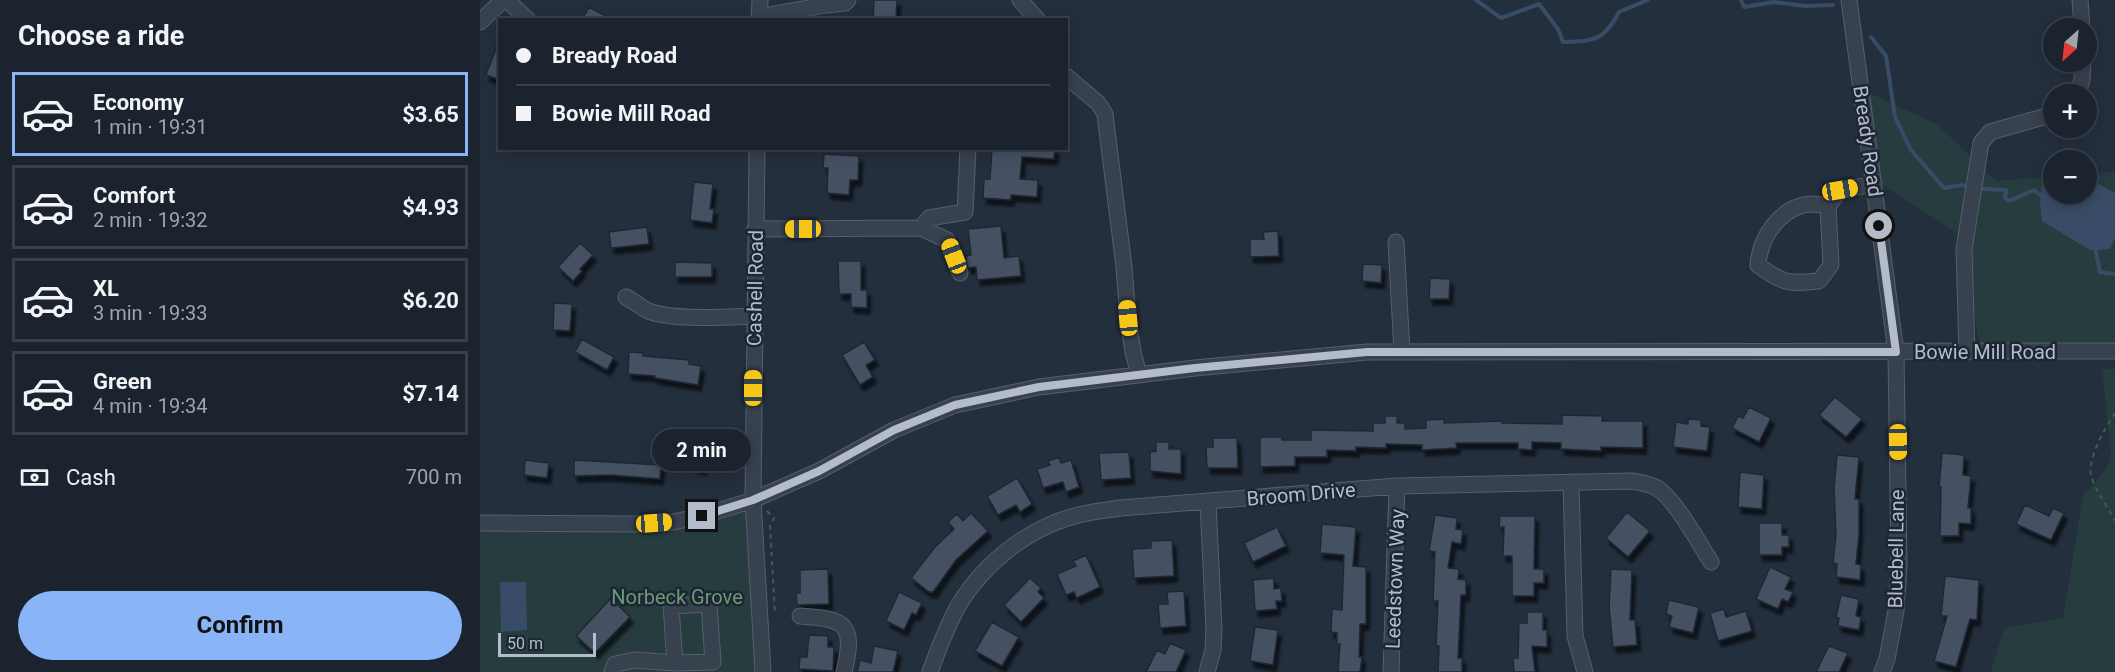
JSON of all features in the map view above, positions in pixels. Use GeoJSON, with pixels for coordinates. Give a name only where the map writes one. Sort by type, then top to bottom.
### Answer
{"type":"FeatureCollection","features":[{"type":"Feature","properties":{"kind":"street"},"geometry":{"type":"LineString","coordinates":[[480,22],[505,0],[526,18]]}},
{"type":"Feature","properties":{"kind":"street"},"geometry":{"type":"LineString","coordinates":[[760,0],[759,18],[844,3],[848,0]]}},
{"type":"Feature","properties":{"kind":"street"},"geometry":{"type":"LineString","coordinates":[[1020,0],[1036,18]]}},
{"type":"Feature","properties":{"kind":"street","name":"Bready Road"},"geometry":{"type":"LineString","coordinates":[[1849,0],[1896,352]]}},
{"type":"Feature","properties":{"kind":"street"},"geometry":{"type":"LineString","coordinates":[[2080,0],[2081,18]]}},
{"type":"Feature","properties":{"kind":"street"},"geometry":{"type":"LineString","coordinates":[[1068,78],[1098,103],[1105,114],[1128,318],[1139,375]]}},
{"type":"Feature","properties":{"kind":"street"},"geometry":{"type":"LineString","coordinates":[[1967,352],[1964,249],[1981,143],[1990,132],[2043,117]]}},
{"type":"Feature","properties":{"kind":"street","name":"Cashell Road"},"geometry":{"type":"LineString","coordinates":[[757,150],[753,500],[761,669]]}},
{"type":"Feature","properties":{"kind":"street"},"geometry":{"type":"LineString","coordinates":[[921,228],[929,218],[965,212],[968,150]]}},
{"type":"Feature","properties":{"kind":"street"},"geometry":{"type":"LineString","coordinates":[[1828,206],[1809,204],[1791,210],[1770,228],[1759,253],[1758,265],[1774,278],[1792,284],[1819,281],[1832,265],[1828,206],[1840,190],[1874,184]]}},
{"type":"Feature","properties":{"kind":"street"},"geometry":{"type":"LineString","coordinates":[[755,229],[921,228],[947,240],[960,273]]}},
{"type":"Feature","properties":{"kind":"street"},"geometry":{"type":"LineString","coordinates":[[1396,242],[1402,352]]}},
{"type":"Feature","properties":{"kind":"street"},"geometry":{"type":"LineString","coordinates":[[627,297],[648,311],[672,315],[706,318],[754,316]]}},
{"type":"Feature","properties":{"kind":"street","name":"Bowie Mill Road"},"geometry":{"type":"LineString","coordinates":[[480,523],[635,524],[673,522],[702,516],[753,500],[819,471],[894,430],[955,405],[1039,387],[1139,375],[1367,352],[2115,351]]}},
{"type":"Feature","properties":{"kind":"street","name":"Bluebell Lane"},"geometry":{"type":"LineString","coordinates":[[1882,672],[1887,660],[1894,623],[1899,565],[1896,352]]}},
{"type":"Feature","properties":{"kind":"street"},"geometry":{"type":"LineString","coordinates":[[1571,482],[1575,636],[1585,672]]}},
{"type":"Feature","properties":{"kind":"street","name":"Broom Drive"},"geometry":{"type":"LineString","coordinates":[[930,672],[944,634],[958,607],[974,584],[994,563],[1019,542],[1052,524],[1082,514],[1120,508],[1397,486],[1633,482],[1657,488],[1672,504],[1711,562]]}},
{"type":"Feature","properties":{"kind":"street","name":"Leedstown Way"},"geometry":{"type":"LineString","coordinates":[[1392,672],[1397,486]]}},
{"type":"Feature","properties":{"kind":"street"},"geometry":{"type":"LineString","coordinates":[[1208,502],[1214,629],[1213,650],[1208,672]]}},
{"type":"Feature","properties":{"kind":"street"},"geometry":{"type":"LineString","coordinates":[[612,672],[615,664],[627,666],[713,662],[709,604],[671,606],[675,663]]}},
{"type":"Feature","properties":{"kind":"street"},"geometry":{"type":"LineString","coordinates":[[800,616],[831,618],[841,623],[847,634],[848,646],[844,672]]}},
{"type":"Feature","properties":{"kind":"path"},"geometry":{"type":"LineString","coordinates":[[2115,413],[2107,425],[2090,467],[2091,477],[2115,520]]}},
{"type":"Feature","properties":{"kind":"green space"},"geometry":{"type":"Polygon","coordinates":[[[1861,89],[1938,125],[1996,181],[2043,178],[2043,204],[2097,204],[2097,173],[2115,172],[2115,351],[1981,352],[1960,235],[1873,178],[1861,89]]]}},
{"type":"Feature","properties":{"kind":"green space"},"geometry":{"type":"Polygon","coordinates":[[[2102,369],[2115,369],[2115,672],[1991,672],[2004,628],[2063,618],[2083,495],[2106,470],[2111,454],[2102,369]]]}},
{"type":"Feature","properties":{"kind":"green space","name":"Norbeck Grove"},"geometry":{"type":"Polygon","coordinates":[[[753,500],[763,672],[480,672],[480,523],[635,524],[753,500]]]}},
{"type":"Feature","properties":{"kind":"water"},"geometry":{"type":"Polygon","coordinates":[[[2042,182],[2043,204],[2097,204],[2097,183],[2115,193],[2115,237],[2110,249],[2090,250],[2042,221],[2040,202],[2042,182]]]}},
{"type":"Feature","properties":{"kind":"water"},"geometry":{"type":"Polygon","coordinates":[[[500,582],[526,582],[527,630],[501,632],[500,582]]]}},
{"type":"Feature","properties":{"kind":"building"},"geometry":{"type":"Polygon","coordinates":[[[874,0],[897,0],[896,18],[873,18],[874,0]]]}},
{"type":"Feature","properties":{"kind":"building"},"geometry":{"type":"Polygon","coordinates":[[[589,7],[609,18],[583,18],[589,7]]]}},
{"type":"Feature","properties":{"kind":"building"},"geometry":{"type":"Polygon","coordinates":[[[498,44],[498,79],[486,75],[498,44]]]}},
{"type":"Feature","properties":{"kind":"building"},"geometry":{"type":"Polygon","coordinates":[[[992,150],[1055,150],[1054,159],[1022,157],[1020,179],[1038,180],[1037,197],[1011,195],[1011,200],[983,198],[984,179],[990,179],[992,150]]]}},
{"type":"Feature","properties":{"kind":"building"},"geometry":{"type":"Polygon","coordinates":[[[824,154],[859,156],[858,180],[850,180],[849,195],[827,193],[828,168],[823,168],[824,154]]]}},
{"type":"Feature","properties":{"kind":"building"},"geometry":{"type":"Polygon","coordinates":[[[694,182],[713,184],[710,209],[714,209],[712,223],[690,220],[694,182]]]}},
{"type":"Feature","properties":{"kind":"building"},"geometry":{"type":"Polygon","coordinates":[[[1001,226],[1004,258],[1019,256],[1021,276],[977,280],[976,267],[968,268],[966,262],[966,256],[971,255],[968,229],[1001,226]]]}},
{"type":"Feature","properties":{"kind":"building"},"geometry":{"type":"Polygon","coordinates":[[[647,227],[649,244],[611,248],[609,232],[647,227]]]}},
{"type":"Feature","properties":{"kind":"building"},"geometry":{"type":"Polygon","coordinates":[[[1278,231],[1279,256],[1250,257],[1250,239],[1264,239],[1263,232],[1278,231]]]}},
{"type":"Feature","properties":{"kind":"building"},"geometry":{"type":"Polygon","coordinates":[[[580,243],[593,255],[573,281],[558,267],[580,243]]]}},
{"type":"Feature","properties":{"kind":"building"},"geometry":{"type":"Polygon","coordinates":[[[838,261],[861,261],[861,290],[867,290],[867,308],[851,307],[851,294],[839,294],[838,261]]]}},
{"type":"Feature","properties":{"kind":"building"},"geometry":{"type":"Polygon","coordinates":[[[675,262],[712,263],[712,277],[675,277],[675,262]]]}},
{"type":"Feature","properties":{"kind":"building"},"geometry":{"type":"Polygon","coordinates":[[[1363,264],[1382,265],[1381,283],[1362,281],[1363,264]]]}},
{"type":"Feature","properties":{"kind":"building"},"geometry":{"type":"Polygon","coordinates":[[[1430,278],[1450,279],[1449,299],[1429,299],[1430,278]]]}},
{"type":"Feature","properties":{"kind":"building"},"geometry":{"type":"Polygon","coordinates":[[[554,303],[572,304],[570,331],[553,330],[554,303]]]}},
{"type":"Feature","properties":{"kind":"building"},"geometry":{"type":"Polygon","coordinates":[[[582,339],[614,357],[607,370],[575,352],[582,339]]]}},
{"type":"Feature","properties":{"kind":"building"},"geometry":{"type":"Polygon","coordinates":[[[864,342],[875,360],[866,365],[873,377],[860,385],[842,355],[864,342]]]}},
{"type":"Feature","properties":{"kind":"building"},"geometry":{"type":"Polygon","coordinates":[[[629,352],[643,353],[643,356],[689,360],[689,364],[701,366],[698,385],[655,378],[655,376],[628,374],[629,352]]]}},
{"type":"Feature","properties":{"kind":"building"},"geometry":{"type":"Polygon","coordinates":[[[1835,397],[1862,419],[1846,437],[1819,415],[1835,397]]]}},
{"type":"Feature","properties":{"kind":"building"},"geometry":{"type":"Polygon","coordinates":[[[1749,407],[1771,418],[1759,442],[1732,428],[1738,416],[1743,418],[1749,407]]]}},
{"type":"Feature","properties":{"kind":"building"},"geometry":{"type":"Polygon","coordinates":[[[1562,415],[1603,416],[1602,421],[1643,421],[1643,448],[1601,447],[1601,451],[1561,449],[1561,443],[1532,442],[1532,450],[1518,449],[1518,443],[1456,443],[1457,448],[1422,450],[1422,445],[1386,444],[1386,448],[1356,447],[1356,451],[1327,450],[1327,457],[1295,457],[1295,466],[1260,467],[1260,437],[1311,440],[1311,430],[1373,431],[1373,423],[1385,423],[1385,416],[1397,416],[1397,423],[1405,423],[1405,429],[1426,428],[1426,420],[1444,419],[1444,423],[1502,421],[1502,423],[1562,424],[1562,415]]]}},
{"type":"Feature","properties":{"kind":"building"},"geometry":{"type":"Polygon","coordinates":[[[1688,419],[1701,420],[1701,426],[1710,427],[1707,451],[1673,447],[1676,422],[1688,424],[1688,419]]]}},
{"type":"Feature","properties":{"kind":"building"},"geometry":{"type":"Polygon","coordinates":[[[695,429],[711,432],[703,469],[688,465],[695,429]]]}},
{"type":"Feature","properties":{"kind":"building"},"geometry":{"type":"Polygon","coordinates":[[[1213,438],[1237,438],[1238,468],[1207,468],[1206,447],[1213,447],[1213,438]]]}},
{"type":"Feature","properties":{"kind":"building"},"geometry":{"type":"Polygon","coordinates":[[[1156,442],[1169,442],[1169,449],[1181,449],[1181,474],[1150,471],[1150,452],[1156,451],[1156,442]]]}},
{"type":"Feature","properties":{"kind":"building"},"geometry":{"type":"Polygon","coordinates":[[[1129,452],[1131,478],[1101,480],[1099,453],[1129,452]]]}},
{"type":"Feature","properties":{"kind":"building"},"geometry":{"type":"Polygon","coordinates":[[[1942,453],[1964,455],[1963,475],[1971,476],[1968,508],[1971,508],[1971,524],[1959,523],[1959,536],[1940,536],[1941,487],[1939,487],[1942,453]]]}},
{"type":"Feature","properties":{"kind":"building"},"geometry":{"type":"Polygon","coordinates":[[[1837,455],[1859,457],[1855,499],[1859,499],[1856,564],[1861,565],[1860,580],[1836,577],[1837,564],[1833,563],[1836,535],[1834,488],[1837,455]]]}},
{"type":"Feature","properties":{"kind":"building"},"geometry":{"type":"Polygon","coordinates":[[[1059,457],[1061,463],[1071,460],[1079,487],[1066,492],[1063,482],[1043,488],[1037,469],[1050,465],[1048,461],[1059,457]]]}},
{"type":"Feature","properties":{"kind":"building"},"geometry":{"type":"Polygon","coordinates":[[[525,460],[549,463],[547,478],[524,475],[525,460]]]}},
{"type":"Feature","properties":{"kind":"building"},"geometry":{"type":"Polygon","coordinates":[[[574,460],[661,465],[660,479],[611,475],[574,476],[574,460]]]}},
{"type":"Feature","properties":{"kind":"building"},"geometry":{"type":"Polygon","coordinates":[[[1740,472],[1764,475],[1762,509],[1738,507],[1740,472]]]}},
{"type":"Feature","properties":{"kind":"building"},"geometry":{"type":"Polygon","coordinates":[[[1017,478],[1032,504],[1020,512],[1016,505],[998,515],[987,496],[1017,478]]]}},
{"type":"Feature","properties":{"kind":"building"},"geometry":{"type":"Polygon","coordinates":[[[2025,505],[2049,516],[2053,508],[2064,513],[2051,540],[2016,524],[2025,505]]]}},
{"type":"Feature","properties":{"kind":"building"},"geometry":{"type":"Polygon","coordinates":[[[1627,512],[1650,531],[1628,557],[1606,538],[1627,512]]]}},
{"type":"Feature","properties":{"kind":"building"},"geometry":{"type":"Polygon","coordinates":[[[971,513],[988,531],[956,560],[933,592],[929,592],[911,578],[935,547],[954,529],[948,522],[957,514],[963,521],[971,513]]]}},
{"type":"Feature","properties":{"kind":"building"},"geometry":{"type":"Polygon","coordinates":[[[1435,515],[1457,518],[1456,529],[1463,530],[1461,544],[1452,542],[1448,568],[1459,569],[1458,579],[1466,580],[1466,595],[1461,595],[1458,658],[1462,658],[1462,672],[1438,672],[1439,646],[1436,646],[1438,601],[1433,601],[1435,552],[1429,551],[1435,515]]]}},
{"type":"Feature","properties":{"kind":"building"},"geometry":{"type":"Polygon","coordinates":[[[1500,516],[1535,516],[1534,569],[1544,569],[1544,583],[1534,583],[1534,596],[1512,596],[1512,556],[1503,556],[1504,527],[1499,527],[1500,516]]]}},
{"type":"Feature","properties":{"kind":"building"},"geometry":{"type":"Polygon","coordinates":[[[1759,523],[1782,523],[1782,535],[1789,535],[1789,547],[1782,547],[1782,555],[1759,555],[1759,523]]]}},
{"type":"Feature","properties":{"kind":"building"},"geometry":{"type":"Polygon","coordinates":[[[1322,524],[1356,527],[1353,566],[1366,567],[1366,624],[1360,624],[1359,657],[1362,657],[1360,672],[1338,672],[1340,644],[1337,644],[1337,633],[1331,632],[1332,609],[1342,610],[1344,555],[1320,553],[1322,524]]]}},
{"type":"Feature","properties":{"kind":"building"},"geometry":{"type":"Polygon","coordinates":[[[1277,527],[1286,546],[1253,562],[1244,543],[1277,527]]]}},
{"type":"Feature","properties":{"kind":"building"},"geometry":{"type":"Polygon","coordinates":[[[1172,540],[1174,576],[1134,578],[1132,549],[1151,548],[1151,541],[1172,540]]]}},
{"type":"Feature","properties":{"kind":"building"},"geometry":{"type":"Polygon","coordinates":[[[1086,555],[1100,587],[1077,598],[1074,592],[1066,595],[1057,574],[1076,566],[1073,561],[1086,555]]]}},
{"type":"Feature","properties":{"kind":"building"},"geometry":{"type":"Polygon","coordinates":[[[1770,567],[1791,577],[1785,589],[1793,592],[1788,602],[1782,599],[1778,609],[1756,599],[1770,567]]]}},
{"type":"Feature","properties":{"kind":"building"},"geometry":{"type":"Polygon","coordinates":[[[828,569],[829,604],[797,605],[796,593],[800,593],[800,570],[828,569]]]}},
{"type":"Feature","properties":{"kind":"building"},"geometry":{"type":"Polygon","coordinates":[[[1611,569],[1632,570],[1630,620],[1635,620],[1637,645],[1613,647],[1609,607],[1611,569]]]}},
{"type":"Feature","properties":{"kind":"building"},"geometry":{"type":"Polygon","coordinates":[[[1945,576],[1979,580],[1977,620],[1970,619],[1956,667],[1934,661],[1947,616],[1941,616],[1945,576]]]}},
{"type":"Feature","properties":{"kind":"building"},"geometry":{"type":"Polygon","coordinates":[[[1030,578],[1041,588],[1038,592],[1044,598],[1021,622],[1004,605],[1030,578]]]}},
{"type":"Feature","properties":{"kind":"building"},"geometry":{"type":"Polygon","coordinates":[[[1274,578],[1274,589],[1281,588],[1282,601],[1276,601],[1277,609],[1255,611],[1253,580],[1274,578]]]}},
{"type":"Feature","properties":{"kind":"building"},"geometry":{"type":"Polygon","coordinates":[[[1184,591],[1186,626],[1160,628],[1158,604],[1168,604],[1167,592],[1184,591]]]}},
{"type":"Feature","properties":{"kind":"building"},"geometry":{"type":"Polygon","coordinates":[[[899,592],[922,603],[916,615],[912,613],[904,630],[886,621],[899,592]]]}},
{"type":"Feature","properties":{"kind":"building"},"geometry":{"type":"Polygon","coordinates":[[[1841,595],[1859,599],[1856,616],[1861,617],[1859,630],[1838,626],[1839,618],[1836,617],[1841,595]]]}},
{"type":"Feature","properties":{"kind":"building"},"geometry":{"type":"Polygon","coordinates":[[[611,598],[630,617],[595,653],[576,636],[611,598]]]}},
{"type":"Feature","properties":{"kind":"building"},"geometry":{"type":"Polygon","coordinates":[[[1669,600],[1699,607],[1693,633],[1669,627],[1672,616],[1666,614],[1669,600]]]}},
{"type":"Feature","properties":{"kind":"building"},"geometry":{"type":"Polygon","coordinates":[[[1724,609],[1726,617],[1746,611],[1752,631],[1718,641],[1710,613],[1724,609]]]}},
{"type":"Feature","properties":{"kind":"building"},"geometry":{"type":"Polygon","coordinates":[[[1527,612],[1543,612],[1543,630],[1547,630],[1547,647],[1532,646],[1535,672],[1514,672],[1513,658],[1518,658],[1519,623],[1527,623],[1527,612]]]}},
{"type":"Feature","properties":{"kind":"building"},"geometry":{"type":"Polygon","coordinates":[[[992,622],[1019,637],[1002,666],[975,651],[992,622]]]}},
{"type":"Feature","properties":{"kind":"building"},"geometry":{"type":"Polygon","coordinates":[[[1255,627],[1278,630],[1273,665],[1250,661],[1255,627]]]}},
{"type":"Feature","properties":{"kind":"building"},"geometry":{"type":"Polygon","coordinates":[[[809,635],[828,636],[828,647],[834,647],[833,671],[799,669],[800,657],[807,657],[809,635]]]}},
{"type":"Feature","properties":{"kind":"building"},"geometry":{"type":"Polygon","coordinates":[[[1170,643],[1186,650],[1176,672],[1146,672],[1157,650],[1165,654],[1170,643]]]}},
{"type":"Feature","properties":{"kind":"building"},"geometry":{"type":"Polygon","coordinates":[[[874,646],[898,651],[893,672],[857,672],[860,660],[871,663],[874,646]]]}},
{"type":"Feature","properties":{"kind":"building"},"geometry":{"type":"Polygon","coordinates":[[[1829,646],[1848,653],[1839,672],[1816,672],[1829,646]]]}},
{"type":"Feature","properties":{"kind":"waterway"},"geometry":{"type":"LineString","coordinates":[[1476,0],[1501,18],[1539,4],[1558,29],[1563,42],[1597,38],[1614,22],[1619,12],[1648,0]]}},
{"type":"Feature","properties":{"kind":"waterway"},"geometry":{"type":"LineString","coordinates":[[1741,0],[1744,7],[1774,2],[1805,6],[1833,5]]}},
{"type":"Feature","properties":{"kind":"waterway"},"geometry":{"type":"LineString","coordinates":[[1871,37],[1886,56],[1895,117],[1911,150],[1944,188],[1962,185],[1969,187]]}},
{"type":"Feature","properties":{"kind":"waterway"},"geometry":{"type":"LineString","coordinates":[[1983,189],[2006,190],[2005,198],[2009,201],[2034,190],[2043,197]]}},
{"type":"Feature","properties":{"kind":"waterway"},"geometry":{"type":"LineString","coordinates":[[2095,247],[2100,272],[2115,274]]}},
{"type":"Feature","properties":{"kind":"route"},"geometry":{"type":"LineString","coordinates":[[702,516],[753,500],[819,471],[894,430],[955,405],[1039,387],[1195,368],[1367,352],[1896,352],[1879,226]]}}]}
